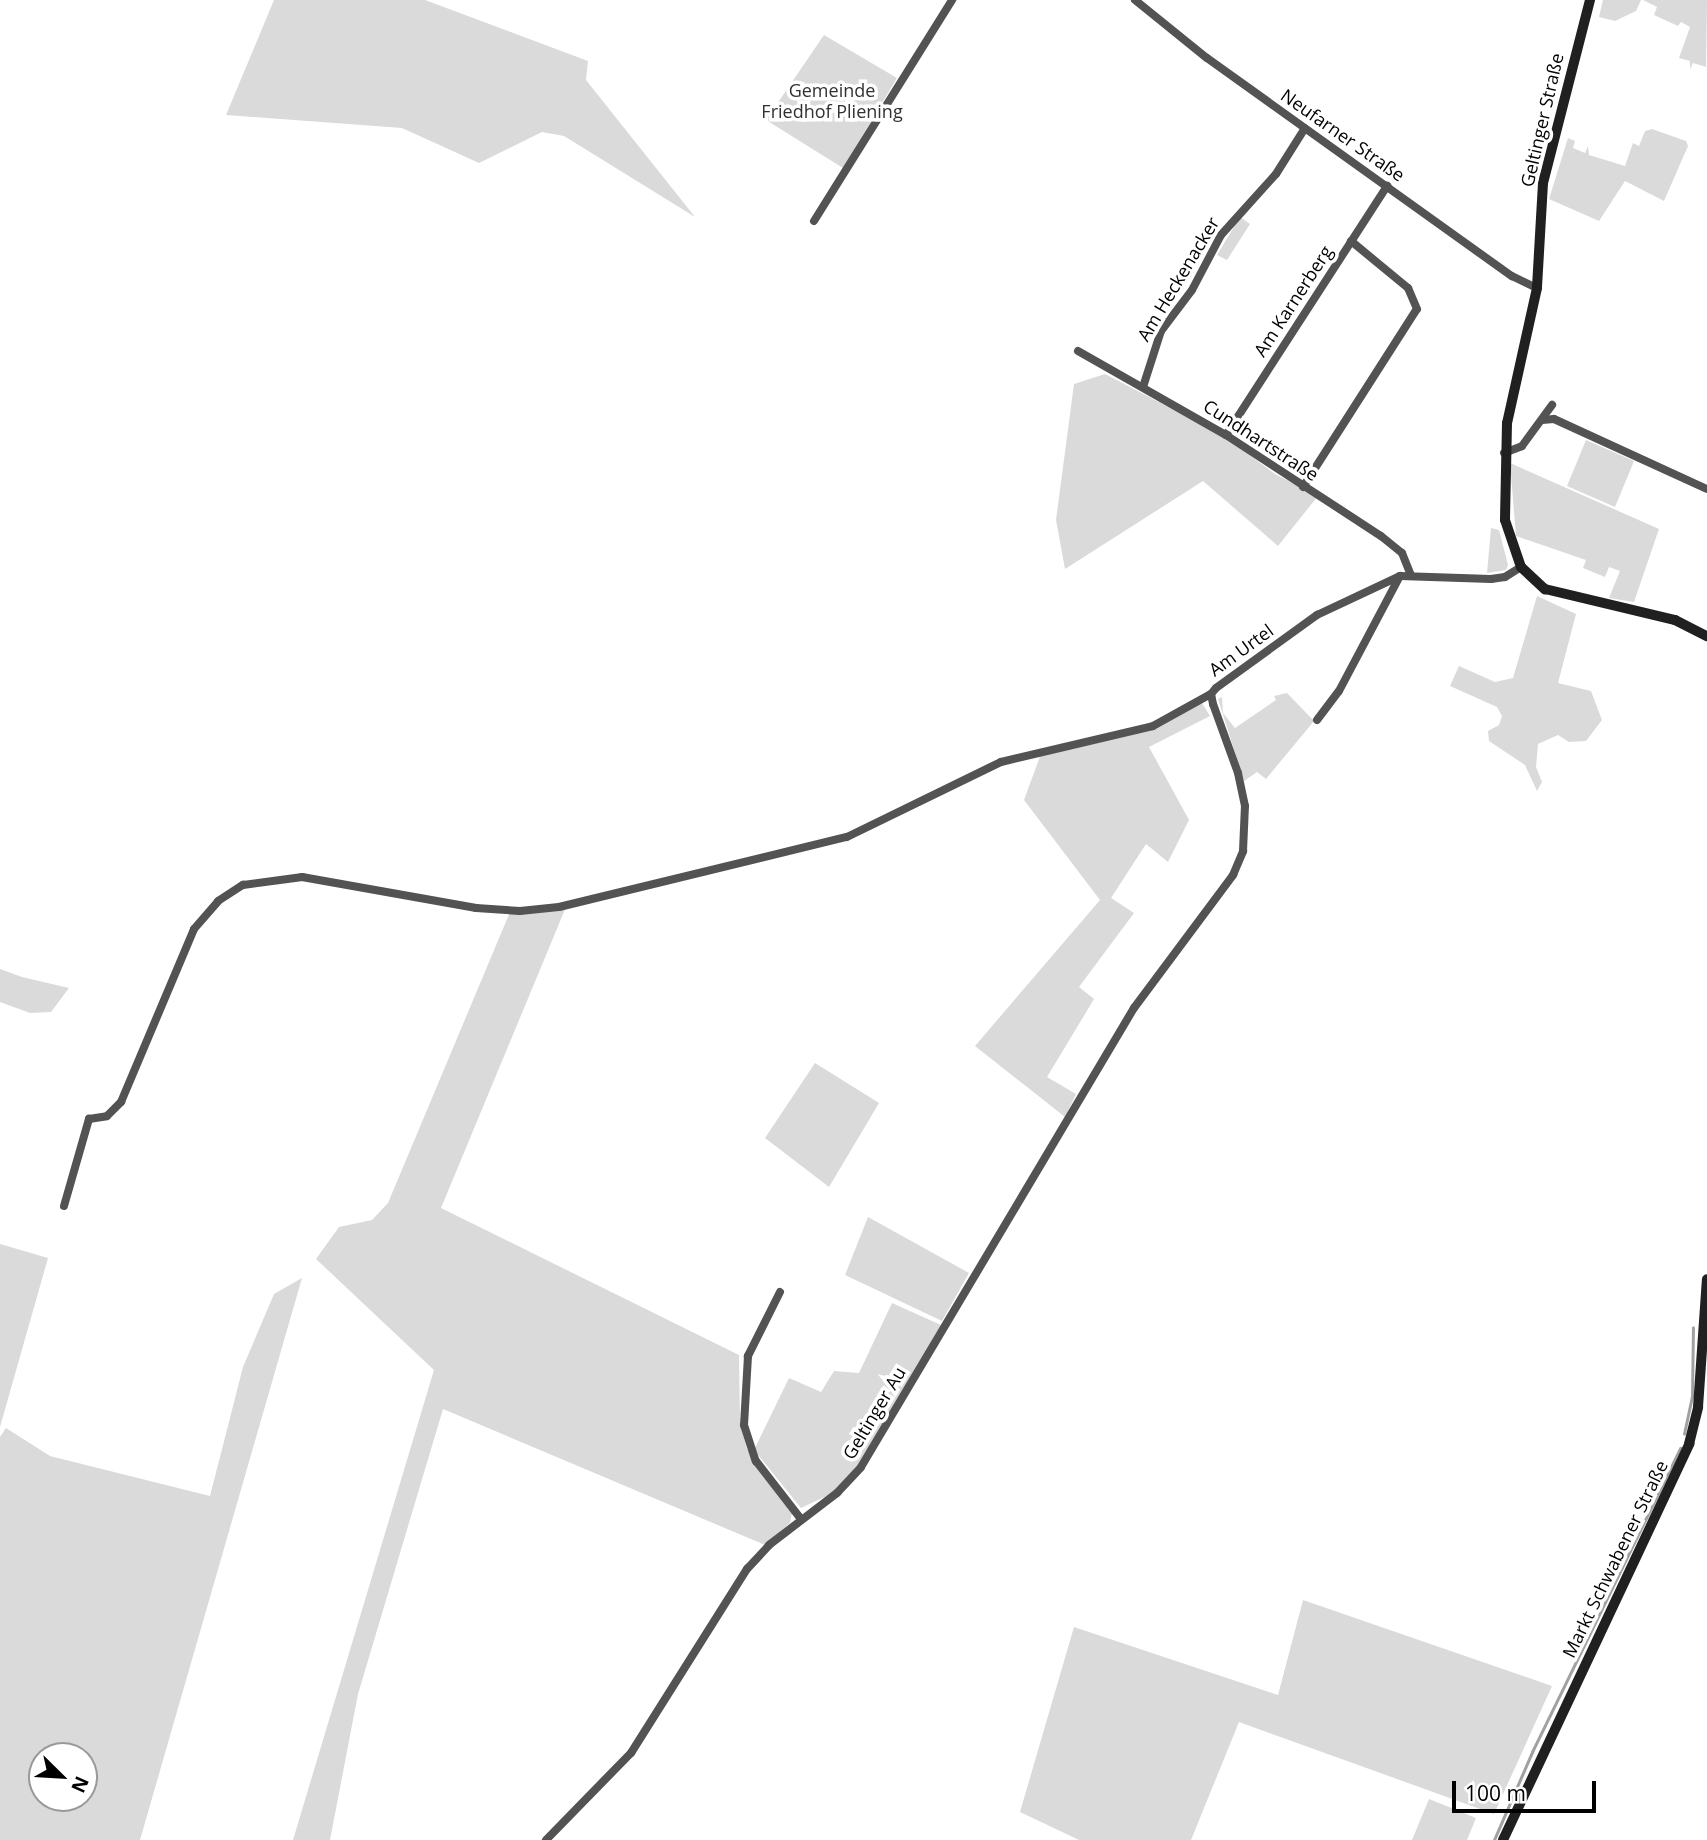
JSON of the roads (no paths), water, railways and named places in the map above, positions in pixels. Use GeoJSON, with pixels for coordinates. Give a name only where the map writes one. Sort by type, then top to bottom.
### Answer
{"type":"FeatureCollection","features":[{"type":"Feature","properties":{"kind":"main road","name":"Geltinger Straße"},"geometry":{"type":"LineString","coordinates":[[1537,288],[1543,183],[1590,0]]}},
{"type":"Feature","properties":{"kind":"main road"},"geometry":{"type":"LineString","coordinates":[[1537,288],[1511,396],[1504,453],[1504,520],[1521,567],[1553,592],[1675,621],[1707,636]]}},
{"type":"Feature","properties":{"kind":"main road","name":"Markt Schwabener Straße"},"geometry":{"type":"LineString","coordinates":[[1503,1840],[1689,1444],[1698,1407],[1707,1279]]}},
{"type":"Feature","properties":{"kind":"street"},"geometry":{"type":"LineString","coordinates":[[814,221],[952,0]]}},
{"type":"Feature","properties":{"kind":"street","name":"Neufarner Straße"},"geometry":{"type":"LineString","coordinates":[[1135,0],[1207,58],[1512,276],[1537,288]]}},
{"type":"Feature","properties":{"kind":"street","name":"Am Heckenacker"},"geometry":{"type":"LineString","coordinates":[[1143,387],[1161,331],[1192,290],[1222,235],[1276,174],[1305,128]]}},
{"type":"Feature","properties":{"kind":"street","name":"Am Karnerberg"},"geometry":{"type":"LineString","coordinates":[[1226,435],[1388,186]]}},
{"type":"Feature","properties":{"kind":"street"},"geometry":{"type":"LineString","coordinates":[[1303,487],[1416,309],[1408,288],[1351,241]]}},
{"type":"Feature","properties":{"kind":"street","name":"Cundhartstraße"},"geometry":{"type":"LineString","coordinates":[[1078,351],[1226,435],[1402,553],[1405,574]]}},
{"type":"Feature","properties":{"kind":"street"},"geometry":{"type":"LineString","coordinates":[[1504,453],[1517,451],[1552,405]]}},
{"type":"Feature","properties":{"kind":"street"},"geometry":{"type":"LineString","coordinates":[[1542,419],[1555,419],[1707,489]]}},
{"type":"Feature","properties":{"kind":"street","name":"Am Urtel"},"geometry":{"type":"LineString","coordinates":[[1147,989],[1228,884],[1243,851],[1242,788],[1211,694],[1318,615],[1405,574],[1491,579],[1505,577],[1521,567]]}},
{"type":"Feature","properties":{"kind":"street"},"geometry":{"type":"LineString","coordinates":[[1317,720],[1339,691],[1405,574]]}},
{"type":"Feature","properties":{"kind":"street"},"geometry":{"type":"LineString","coordinates":[[64,1206],[89,1119],[107,1116],[121,1102],[194,929],[218,901],[243,885],[267,878],[302,877],[476,908],[520,911],[559,906],[847,837],[1001,762],[1153,726],[1211,694]]}},
{"type":"Feature","properties":{"kind":"street","name":"Geltinger Au"},"geometry":{"type":"LineString","coordinates":[[546,1840],[617,1772],[735,1584],[756,1558],[801,1519],[837,1493],[871,1452],[994,1237],[1147,989]]}},
{"type":"Feature","properties":{"kind":"street"},"geometry":{"type":"LineString","coordinates":[[779,1292],[748,1356],[744,1425],[755,1461],[801,1519]]}},
{"type":"Feature","properties":{"kind":"waterway"},"geometry":{"type":"LineString","coordinates":[[1684,1434],[1692,1397],[1693,1328]]}},
{"type":"Feature","properties":{"kind":"waterway"},"geometry":{"type":"LineString","coordinates":[[1494,1840],[1532,1752],[1680,1448]]}},
{"type":"Feature","properties":{"kind":"park label","name":"Gemeinde Friedhof Pliening"},"geometry":{"type":"Point","coordinates":[832,101]}}]}
